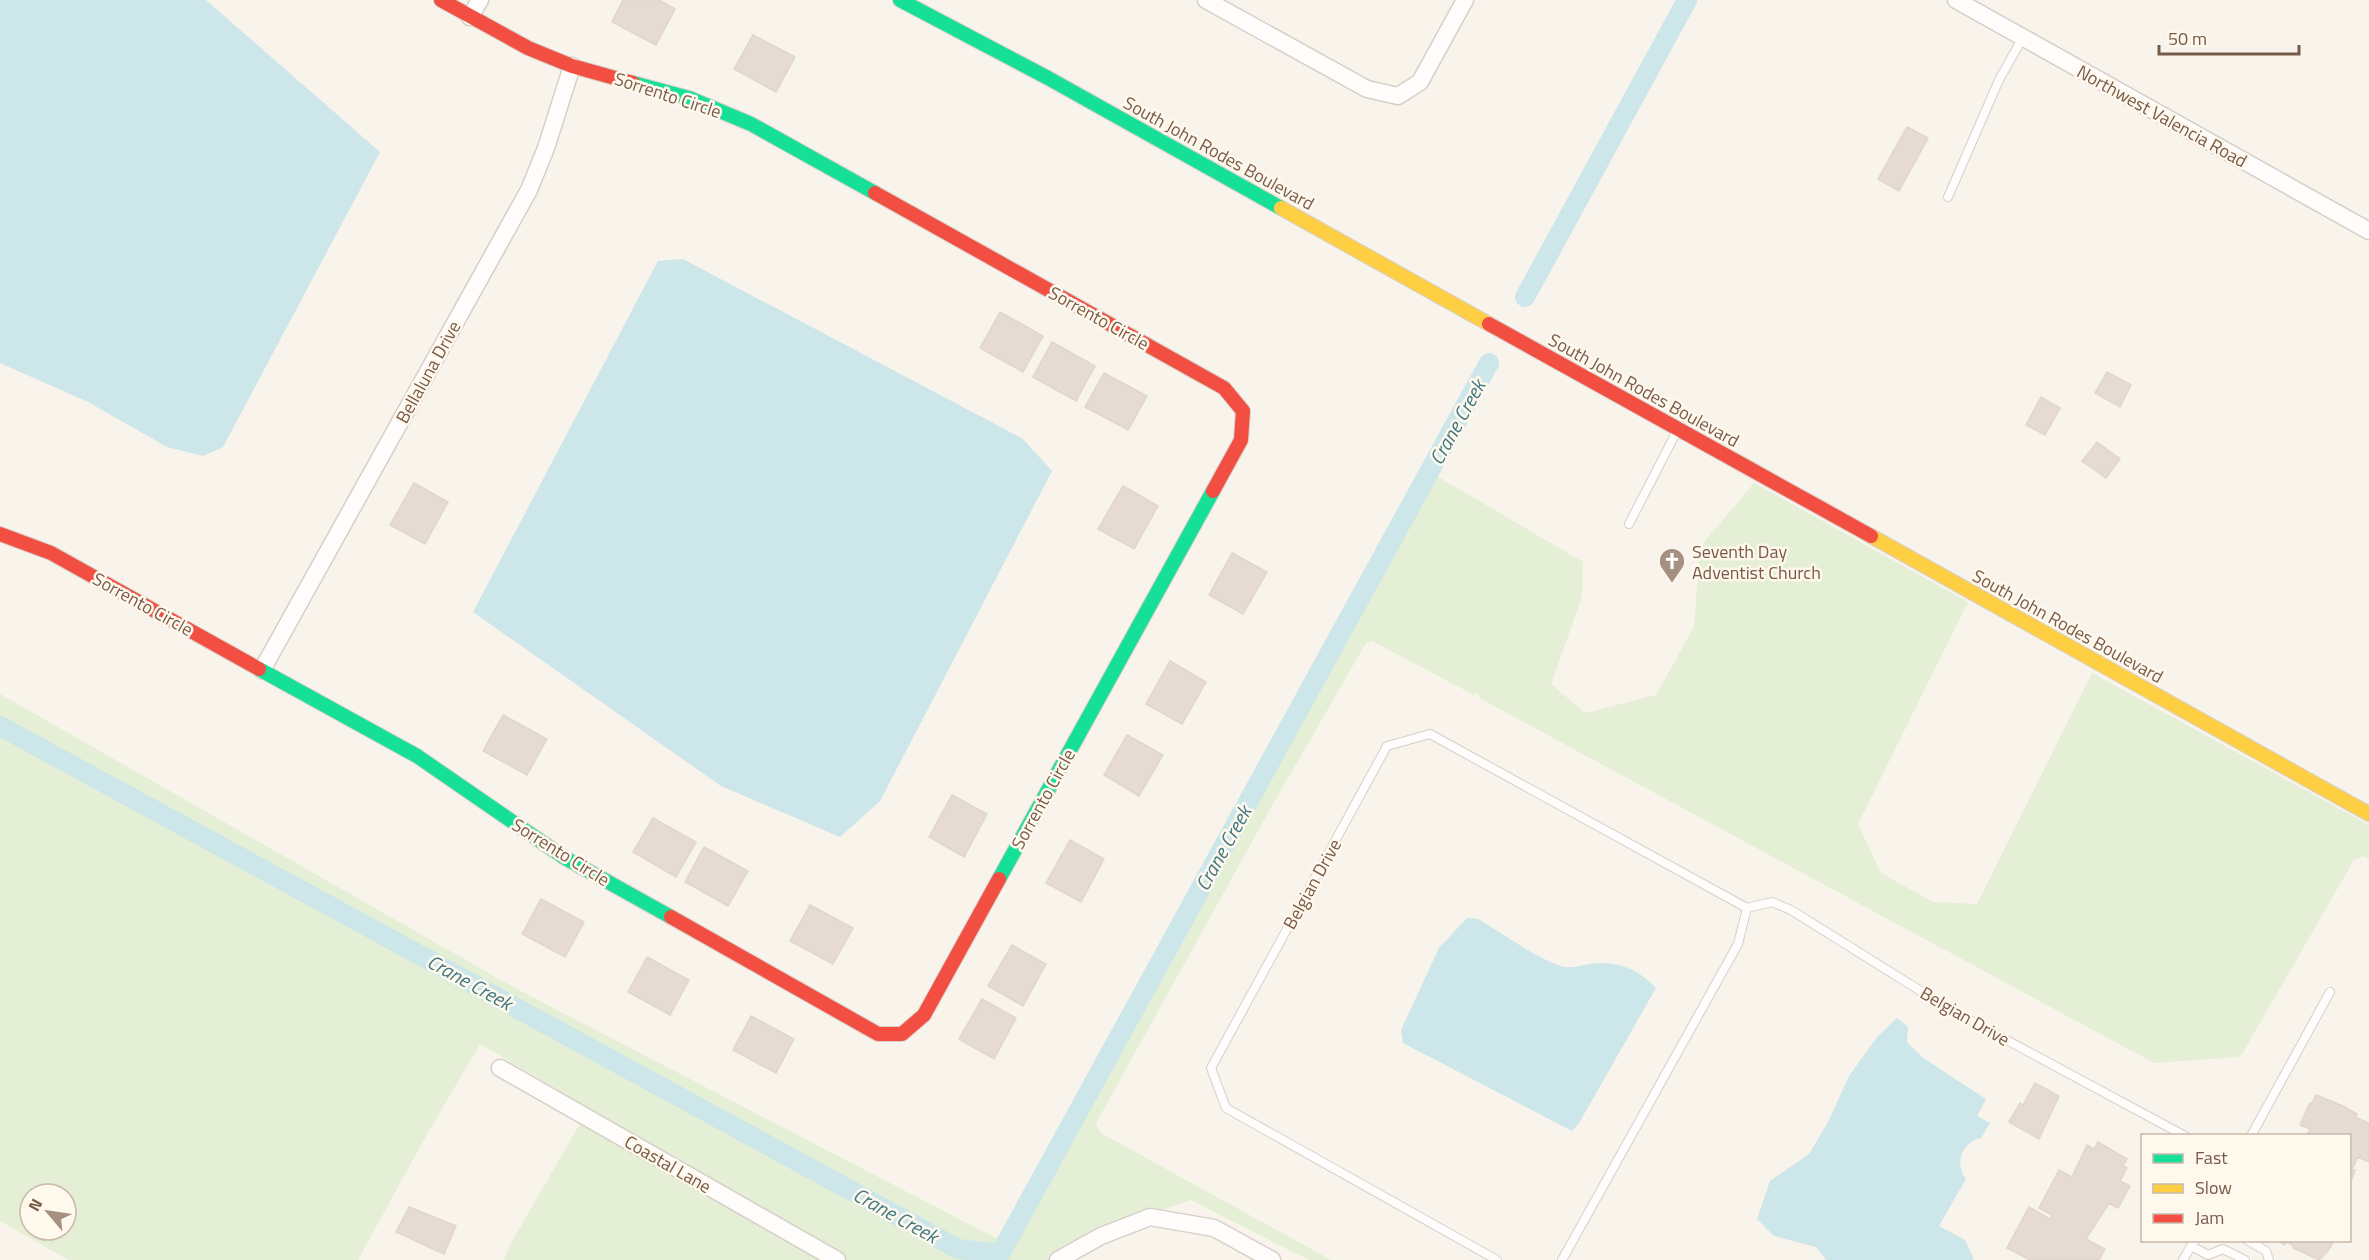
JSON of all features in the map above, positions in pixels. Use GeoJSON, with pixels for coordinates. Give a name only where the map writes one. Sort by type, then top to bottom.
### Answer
{"type":"FeatureCollection","features":[{"type":"Feature","properties":{"kind":"street","name":"Sorrento Circle"},"geometry":{"type":"LineString","coordinates":[[0,534],[51,553],[417,756],[565,858],[878,1034],[902,1034],[924,1015],[1241,440],[1243,411],[1224,388],[751,124],[689,98],[572,66],[528,48],[441,0]]}},
{"type":"Feature","properties":{"kind":"street"},"geometry":{"type":"LineString","coordinates":[[470,17],[480,0]]}},
{"type":"Feature","properties":{"kind":"street","name":"South John Rodes Boulevard"},"geometry":{"type":"LineString","coordinates":[[900,0],[1048,78],[2369,814]]}},
{"type":"Feature","properties":{"kind":"street"},"geometry":{"type":"LineString","coordinates":[[1206,0],[1367,89],[1398,96],[1420,82],[1465,0]]}},
{"type":"Feature","properties":{"kind":"street","name":"Northwest Valencia Road"},"geometry":{"type":"LineString","coordinates":[[1956,0],[2369,231]]}},
{"type":"Feature","properties":{"kind":"street","name":"Bellaluna Drive"},"geometry":{"type":"LineString","coordinates":[[262,670],[529,190],[546,148],[572,66]]}},
{"type":"Feature","properties":{"kind":"street","name":"Coastal Lane"},"geometry":{"type":"LineString","coordinates":[[500,1068],[837,1260]]}},
{"type":"Feature","properties":{"kind":"street"},"geometry":{"type":"LineString","coordinates":[[1058,1260],[1101,1236],[1150,1217],[1214,1228],[1272,1260]]}},
{"type":"Feature","properties":{"kind":"lane"},"geometry":{"type":"LineString","coordinates":[[1948,197],[1999,80],[2023,38]]}},
{"type":"Feature","properties":{"kind":"lane"},"geometry":{"type":"LineString","coordinates":[[1629,524],[1678,430]]}},
{"type":"Feature","properties":{"kind":"lane","name":"Belgian Drive"},"geometry":{"type":"LineString","coordinates":[[1497,1260],[1226,1108],[1211,1068],[1387,746],[1430,734],[1747,908],[1772,902],[1791,910],[1951,1010],[2181,1134]]}},
{"type":"Feature","properties":{"kind":"lane"},"geometry":{"type":"LineString","coordinates":[[1562,1260],[1738,944],[1747,908]]}},
{"type":"Feature","properties":{"kind":"lane"},"geometry":{"type":"LineString","coordinates":[[2252,1134],[2330,992]]}},
{"type":"Feature","properties":{"kind":"lane"},"geometry":{"type":"LineString","coordinates":[[2250,1242],[2265,1251],[2269,1260]]}},
{"type":"Feature","properties":{"kind":"lane"},"geometry":{"type":"LineString","coordinates":[[2184,1260],[2193,1244],[2208,1258],[2223,1249],[2245,1260]]}},
{"type":"Feature","properties":{"kind":"green space"},"geometry":{"type":"Polygon","coordinates":[[[1435,475],[1583,562],[1582,597],[1551,684],[1585,713],[1656,695],[1694,627],[1700,547],[1754,483],[1968,602],[1858,824],[1881,873],[1933,902],[1977,904],[2092,673],[2369,825],[2369,859],[2363,856],[2354,860],[2242,1054],[2238,1057],[2154,1063],[1481,699],[1476,692],[1474,695],[1372,641],[1366,643],[1273,804],[1096,1123],[1101,1133],[1331,1260],[1309,1260],[1191,1200],[1096,1233],[1053,1260],[504,1260],[510,1245],[589,1108],[480,1044],[422,1143],[358,1260],[68,1260],[37,1242],[78,1242],[78,1182],[18,1182],[18,1231],[0,1221],[0,694],[513,987],[1013,1247],[1088,1090],[1435,475]]]}},
{"type":"Feature","properties":{"kind":"water"},"geometry":{"type":"Polygon","coordinates":[[[0,0],[206,0],[380,152],[223,447],[203,456],[167,447],[88,402],[0,363],[0,0]]]}},
{"type":"Feature","properties":{"kind":"water"},"geometry":{"type":"Polygon","coordinates":[[[683,259],[1023,439],[1052,471],[880,801],[840,837],[721,786],[473,612],[658,261],[683,259]]]}},
{"type":"Feature","properties":{"kind":"water"},"geometry":{"type":"Polygon","coordinates":[[[1467,918],[1478,919],[1535,954],[1558,965],[1570,967],[1609,963],[1618,965],[1634,971],[1656,988],[1579,1123],[1572,1131],[1403,1043],[1401,1030],[1439,948],[1467,918]]]}},
{"type":"Feature","properties":{"kind":"water"},"geometry":{"type":"Polygon","coordinates":[[[1897,1018],[1908,1027],[1907,1042],[1923,1058],[1986,1099],[1977,1116],[1990,1123],[1981,1138],[1969,1144],[1962,1154],[1960,1160],[1962,1173],[1966,1179],[1939,1226],[1965,1240],[1974,1260],[1826,1260],[1816,1247],[1774,1236],[1757,1219],[1770,1181],[1809,1154],[1828,1122],[1849,1076],[1877,1037],[1897,1018]]]}},
{"type":"Feature","properties":{"kind":"building"},"geometry":{"type":"Polygon","coordinates":[[[623,0],[659,0],[675,9],[656,45],[612,22],[623,0]]]}},
{"type":"Feature","properties":{"kind":"building"},"geometry":{"type":"Polygon","coordinates":[[[753,35],[795,57],[776,92],[734,69],[753,35]]]}},
{"type":"Feature","properties":{"kind":"building"},"geometry":{"type":"Polygon","coordinates":[[[1907,127],[1928,138],[1899,191],[1878,179],[1907,127]]]}},
{"type":"Feature","properties":{"kind":"building"},"geometry":{"type":"Polygon","coordinates":[[[1000,312],[1043,336],[1023,372],[980,348],[1000,312]]]}},
{"type":"Feature","properties":{"kind":"building"},"geometry":{"type":"Polygon","coordinates":[[[1052,342],[1095,366],[1076,401],[1033,377],[1052,342]]]}},
{"type":"Feature","properties":{"kind":"building"},"geometry":{"type":"Polygon","coordinates":[[[2107,372],[2131,385],[2120,407],[2095,393],[2107,372]]]}},
{"type":"Feature","properties":{"kind":"building"},"geometry":{"type":"Polygon","coordinates":[[[1104,373],[1147,396],[1128,430],[1085,407],[1104,373]]]}},
{"type":"Feature","properties":{"kind":"building"},"geometry":{"type":"Polygon","coordinates":[[[2041,397],[2060,408],[2045,435],[2026,425],[2041,397]]]}},
{"type":"Feature","properties":{"kind":"building"},"geometry":{"type":"Polygon","coordinates":[[[2097,442],[2120,459],[2106,478],[2082,461],[2097,442]]]}},
{"type":"Feature","properties":{"kind":"building"},"geometry":{"type":"Polygon","coordinates":[[[414,483],[448,502],[425,544],[390,525],[414,483]]]}},
{"type":"Feature","properties":{"kind":"building"},"geometry":{"type":"Polygon","coordinates":[[[1123,486],[1158,506],[1134,549],[1098,529],[1123,486]]]}},
{"type":"Feature","properties":{"kind":"building"},"geometry":{"type":"Polygon","coordinates":[[[1232,553],[1267,572],[1243,614],[1209,595],[1232,553]]]}},
{"type":"Feature","properties":{"kind":"building"},"geometry":{"type":"Polygon","coordinates":[[[1170,661],[1206,682],[1182,724],[1146,704],[1170,661]]]}},
{"type":"Feature","properties":{"kind":"building"},"geometry":{"type":"Polygon","coordinates":[[[503,715],[547,739],[527,775],[483,751],[503,715]]]}},
{"type":"Feature","properties":{"kind":"building"},"geometry":{"type":"Polygon","coordinates":[[[1127,735],[1163,755],[1139,796],[1104,775],[1127,735]]]}},
{"type":"Feature","properties":{"kind":"building"},"geometry":{"type":"Polygon","coordinates":[[[952,795],[987,814],[964,857],[929,837],[952,795]]]}},
{"type":"Feature","properties":{"kind":"building"},"geometry":{"type":"Polygon","coordinates":[[[653,818],[696,842],[676,877],[633,852],[653,818]]]}},
{"type":"Feature","properties":{"kind":"building"},"geometry":{"type":"Polygon","coordinates":[[[1070,840],[1104,859],[1081,902],[1046,883],[1070,840]]]}},
{"type":"Feature","properties":{"kind":"building"},"geometry":{"type":"Polygon","coordinates":[[[704,847],[748,871],[728,906],[685,882],[704,847]]]}},
{"type":"Feature","properties":{"kind":"building"},"geometry":{"type":"Polygon","coordinates":[[[541,899],[584,922],[565,957],[522,934],[541,899]]]}},
{"type":"Feature","properties":{"kind":"building"},"geometry":{"type":"Polygon","coordinates":[[[810,905],[853,928],[833,964],[790,941],[810,905]]]}},
{"type":"Feature","properties":{"kind":"building"},"geometry":{"type":"Polygon","coordinates":[[[1012,945],[1046,964],[1023,1006],[988,986],[1012,945]]]}},
{"type":"Feature","properties":{"kind":"building"},"geometry":{"type":"Polygon","coordinates":[[[647,957],[689,980],[670,1015],[628,992],[647,957]]]}},
{"type":"Feature","properties":{"kind":"building"},"geometry":{"type":"Polygon","coordinates":[[[982,999],[1016,1018],[994,1059],[959,1039],[982,999]]]}},
{"type":"Feature","properties":{"kind":"building"},"geometry":{"type":"Polygon","coordinates":[[[751,1016],[794,1039],[776,1073],[733,1050],[751,1016]]]}},
{"type":"Feature","properties":{"kind":"building"},"geometry":{"type":"Polygon","coordinates":[[[2035,1083],[2059,1096],[2039,1139],[2009,1122],[2020,1103],[2023,1105],[2035,1083]]]}},
{"type":"Feature","properties":{"kind":"building"},"geometry":{"type":"Polygon","coordinates":[[[2316,1095],[2343,1106],[2357,1114],[2355,1117],[2369,1123],[2369,1162],[2358,1157],[2352,1169],[2355,1170],[2351,1181],[2351,1134],[2307,1134],[2310,1129],[2300,1125],[2310,1103],[2312,1104],[2316,1095]]]}},
{"type":"Feature","properties":{"kind":"building"},"geometry":{"type":"Polygon","coordinates":[[[2098,1142],[2127,1159],[2123,1166],[2127,1168],[2120,1181],[2130,1186],[2118,1208],[2109,1203],[2086,1239],[2105,1249],[2099,1260],[2030,1260],[2007,1248],[2029,1207],[2050,1219],[2052,1215],[2039,1208],[2059,1170],[2072,1177],[2087,1145],[2094,1149],[2098,1142]]]}},
{"type":"Feature","properties":{"kind":"building"},"geometry":{"type":"Polygon","coordinates":[[[409,1207],[456,1226],[444,1254],[396,1232],[409,1207]]]}},
{"type":"Feature","properties":{"kind":"building"},"geometry":{"type":"Polygon","coordinates":[[[2286,1242],[2333,1243],[2319,1260],[2293,1248],[2294,1246],[2286,1242]]]}},
{"type":"Feature","properties":{"kind":"waterway","name":"Crane Creek"},"geometry":{"type":"LineString","coordinates":[[1525,297],[1687,0]]}},
{"type":"Feature","properties":{"kind":"waterway","name":"Crane Creek"},"geometry":{"type":"LineString","coordinates":[[0,726],[958,1249],[1000,1254],[1489,363]]}},
{"type":"Feature","properties":{"kind":"traffic: fast"},"geometry":{"type":"LineString","coordinates":[[900,0],[1048,78],[1281,208]]}},
{"type":"Feature","properties":{"kind":"traffic: fast"},"geometry":{"type":"LineString","coordinates":[[633,83],[689,98],[751,124],[875,193]]}},
{"type":"Feature","properties":{"kind":"traffic: fast"},"geometry":{"type":"LineString","coordinates":[[999,879],[1213,491]]}},
{"type":"Feature","properties":{"kind":"traffic: fast"},"geometry":{"type":"LineString","coordinates":[[259,669],[417,756],[565,858],[671,917]]}},
{"type":"Feature","properties":{"kind":"traffic: slow"},"geometry":{"type":"LineString","coordinates":[[1281,208],[1489,324]]}},
{"type":"Feature","properties":{"kind":"traffic: slow"},"geometry":{"type":"LineString","coordinates":[[1871,536],[2369,814]]}},
{"type":"Feature","properties":{"kind":"traffic: jam"},"geometry":{"type":"LineString","coordinates":[[441,0],[528,48],[572,66],[633,83]]}},
{"type":"Feature","properties":{"kind":"traffic: jam"},"geometry":{"type":"LineString","coordinates":[[875,193],[1224,388],[1243,411],[1241,440],[1213,491]]}},
{"type":"Feature","properties":{"kind":"traffic: jam"},"geometry":{"type":"LineString","coordinates":[[1489,324],[1871,536]]}},
{"type":"Feature","properties":{"kind":"traffic: jam"},"geometry":{"type":"LineString","coordinates":[[0,534],[51,553],[259,669]]}},
{"type":"Feature","properties":{"kind":"traffic: jam"},"geometry":{"type":"LineString","coordinates":[[671,917],[878,1034],[902,1034],[924,1015],[999,879]]}},
{"type":"Feature","properties":{"kind":"place","name":"Seventh Day Adventist Church"},"geometry":{"type":"Point","coordinates":[1672,584]}}]}
